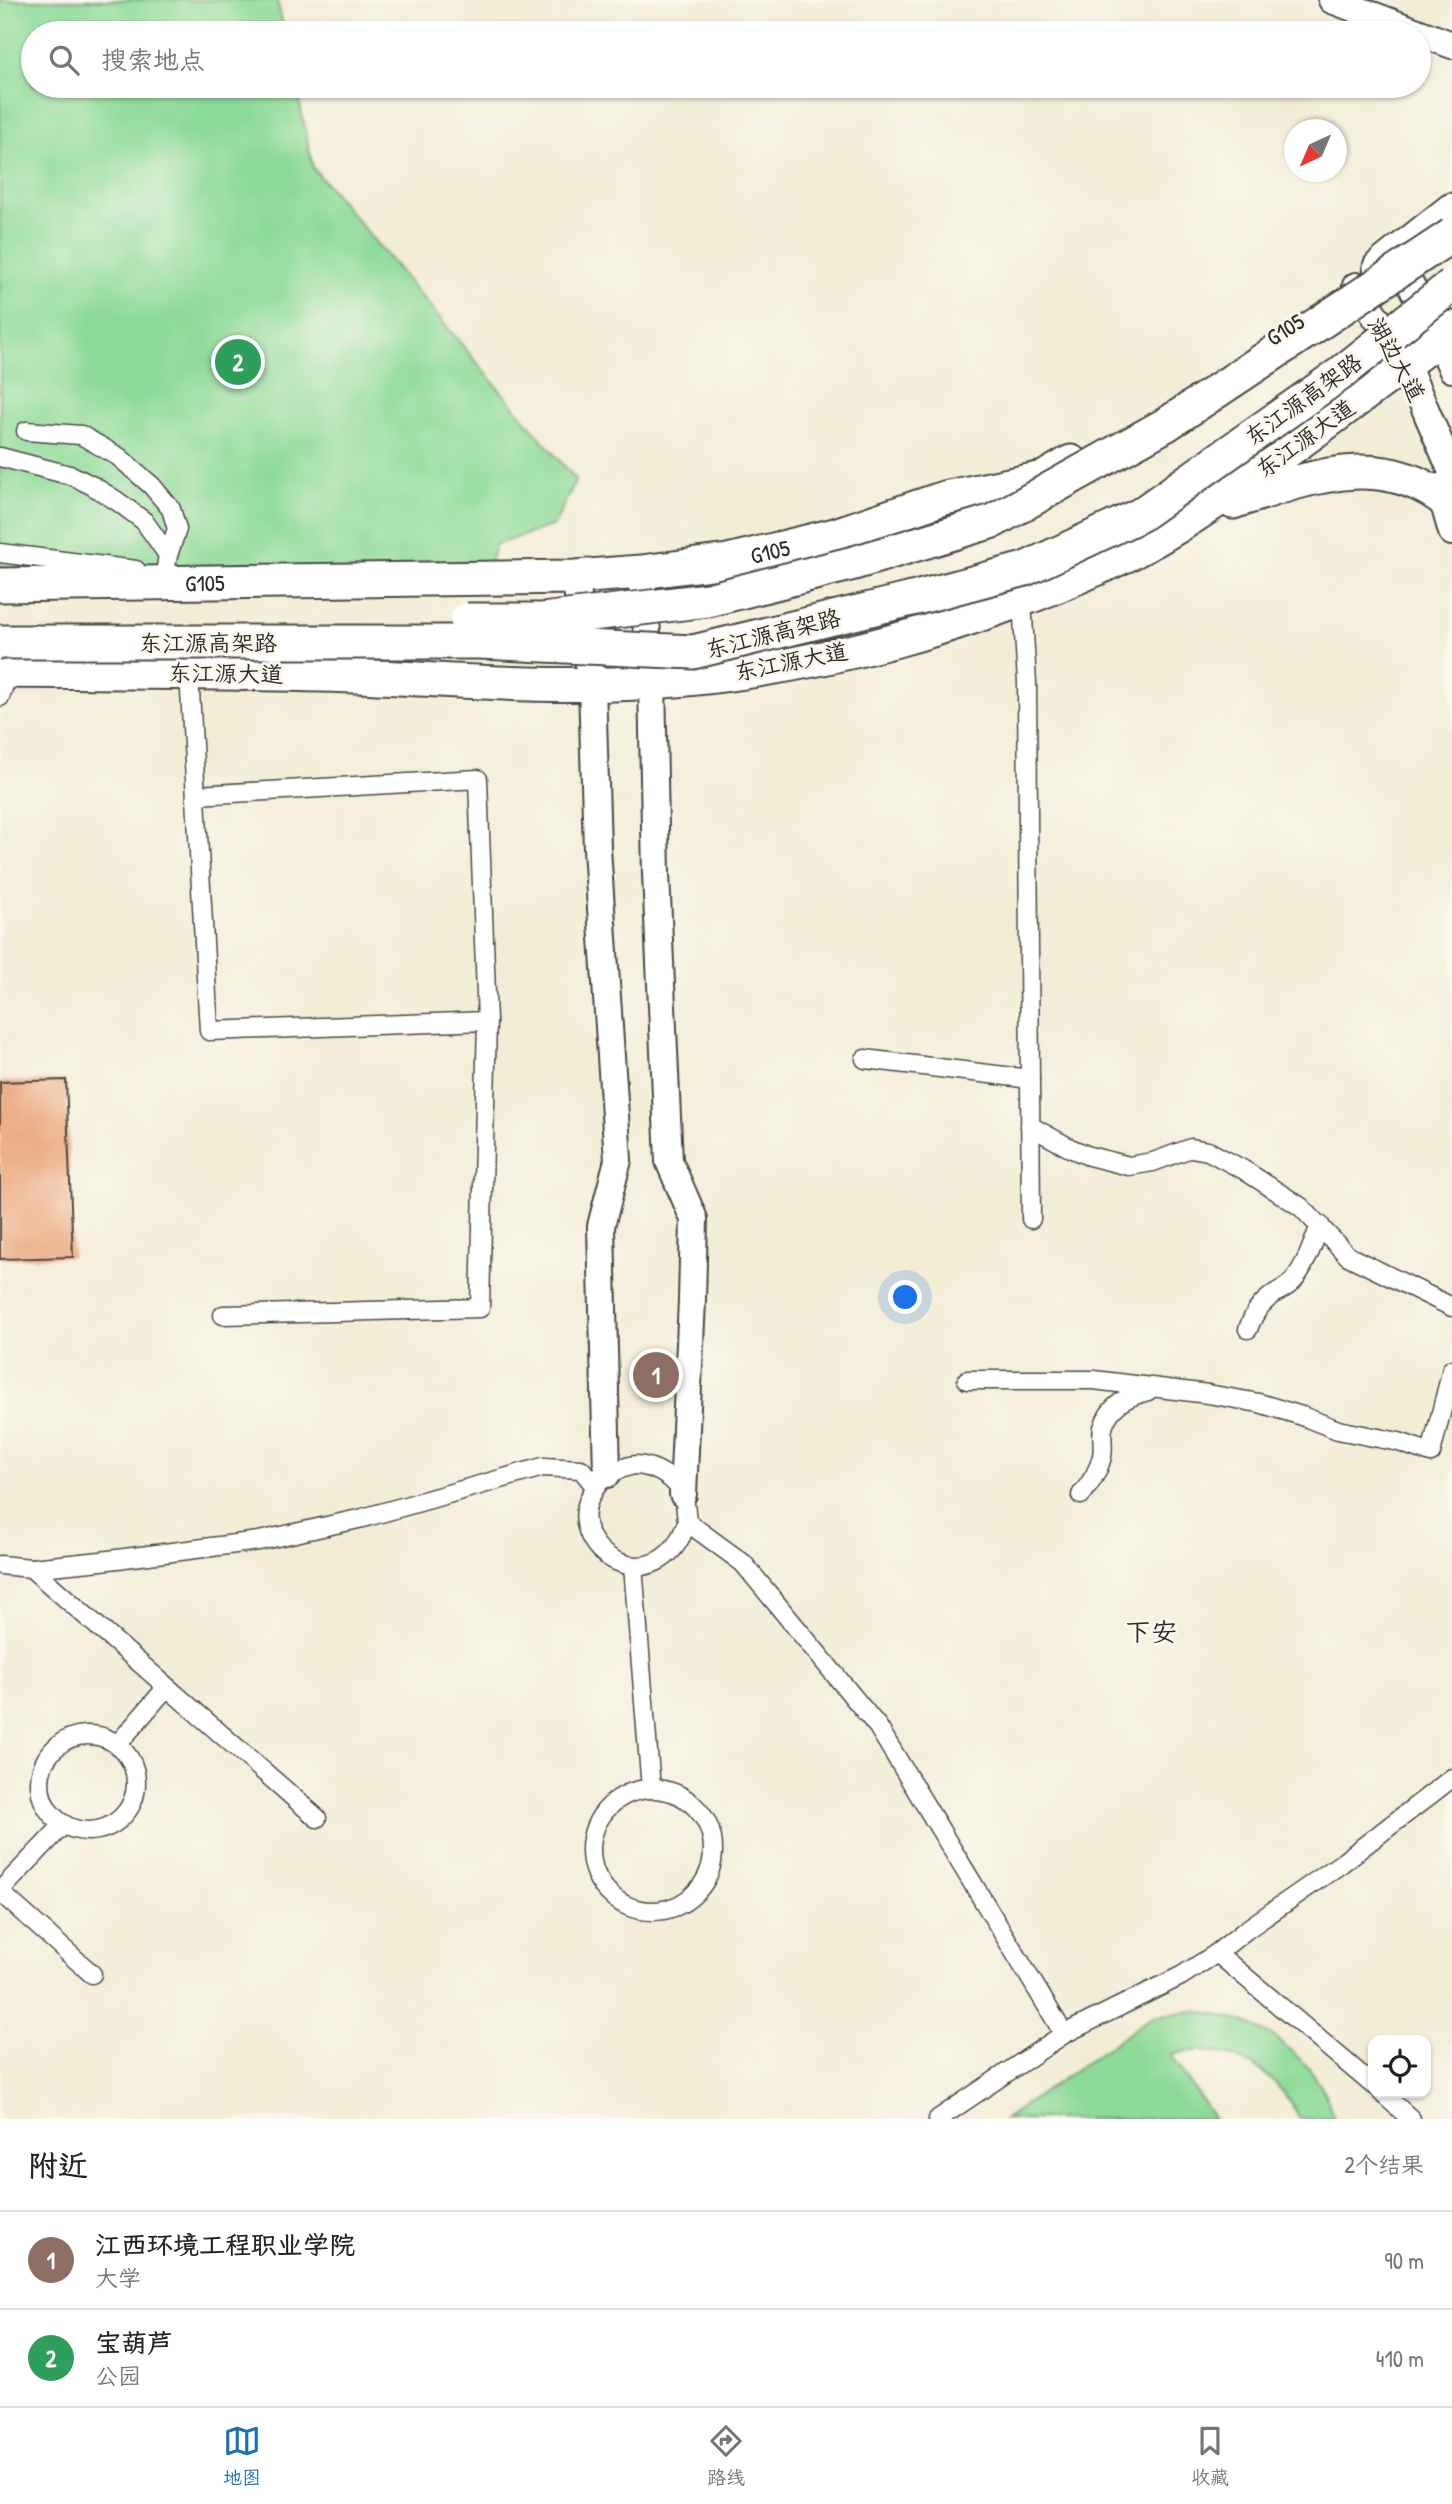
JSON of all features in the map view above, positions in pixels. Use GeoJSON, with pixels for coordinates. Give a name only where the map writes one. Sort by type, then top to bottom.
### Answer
{"type":"FeatureCollection","features":[{"type":"Feature","properties":{"kind":"highway","name":"G105"},"geometry":{"type":"LineString","coordinates":[[0,585],[575,577],[728,561],[835,536],[944,498],[1044,478],[1356,286],[1452,210]]}},
{"type":"Feature","properties":{"kind":"highway","name":"东江源高架路"},"geometry":{"type":"LineString","coordinates":[[0,619],[542,620],[708,600],[854,563],[993,521],[1167,424],[1452,235]]}},
{"type":"Feature","properties":{"kind":"highway","name":"东江源高架路"},"geometry":{"type":"LineString","coordinates":[[2,668],[479,642],[693,652],[916,598],[1024,569],[1140,514],[1340,374],[1452,285]]}},
{"type":"Feature","properties":{"kind":"highway","name":"东江源大道"},"geometry":{"type":"LineString","coordinates":[[2,668],[592,685],[735,673],[841,653],[942,627],[1022,601],[1130,553],[1201,512],[1406,363],[1448,342]]}},
{"type":"Feature","properties":{"kind":"highway"},"geometry":{"type":"LineString","coordinates":[[1201,512],[1313,478],[1356,471],[1401,478],[1428,489],[1449,493]]}},
{"type":"Feature","properties":{"kind":"highway"},"geometry":{"type":"LineString","coordinates":[[0,605],[43,598],[381,597],[460,579]]}},
{"type":"Feature","properties":{"kind":"highway"},"geometry":{"type":"LineString","coordinates":[[2,668],[368,661],[523,682]]}},
{"type":"Feature","properties":{"kind":"street"},"geometry":{"type":"LineString","coordinates":[[1332,0],[1388,21]]}},
{"type":"Feature","properties":{"kind":"street"},"geometry":{"type":"LineString","coordinates":[[1431,37],[1452,45]]}},
{"type":"Feature","properties":{"kind":"street","name":"湖边大道"},"geometry":{"type":"LineString","coordinates":[[1395,255],[1448,342],[1452,369]]}},
{"type":"Feature","properties":{"kind":"street","name":"湖边大道"},"geometry":{"type":"LineString","coordinates":[[1356,286],[1406,363],[1449,493],[1452,532]]}},
{"type":"Feature","properties":{"kind":"street"},"geometry":{"type":"LineString","coordinates":[[26,431],[80,435],[133,467],[171,509],[177,530],[165,573]]}},
{"type":"Feature","properties":{"kind":"street"},"geometry":{"type":"LineString","coordinates":[[0,457],[73,476],[93,485],[144,521],[168,555]]}},
{"type":"Feature","properties":{"kind":"street"},"geometry":{"type":"LineString","coordinates":[[0,553],[165,573],[422,573]]}},
{"type":"Feature","properties":{"kind":"street"},"geometry":{"type":"LineString","coordinates":[[575,577],[592,685],[597,849],[618,1160],[601,1226],[601,1480],[588,1503],[586,1520],[591,1537],[601,1552],[616,1562],[634,1566],[653,1564],[669,1555],[681,1541],[687,1522],[683,1494],[694,1219],[669,1161],[656,874],[652,682],[641,572]]}},
{"type":"Feature","properties":{"kind":"street"},"geometry":{"type":"LineString","coordinates":[[1022,601],[1027,682],[1031,1219]]}},
{"type":"Feature","properties":{"kind":"street"},"geometry":{"type":"LineString","coordinates":[[188,673],[209,1031],[487,1021]]}},
{"type":"Feature","properties":{"kind":"street"},"geometry":{"type":"LineString","coordinates":[[196,795],[478,779],[487,1021],[480,1308],[223,1315]]}},
{"type":"Feature","properties":{"kind":"street"},"geometry":{"type":"LineString","coordinates":[[865,1059],[1030,1079]]}},
{"type":"Feature","properties":{"kind":"street"},"geometry":{"type":"LineString","coordinates":[[1030,1126],[1069,1149],[1129,1166],[1153,1162],[1191,1148],[1208,1151],[1301,1207],[1348,1256],[1452,1307]]}},
{"type":"Feature","properties":{"kind":"street"},"geometry":{"type":"LineString","coordinates":[[1248,1329],[1254,1311],[1290,1284],[1298,1274],[1308,1257],[1320,1225]]}},
{"type":"Feature","properties":{"kind":"street"},"geometry":{"type":"LineString","coordinates":[[967,1380],[1094,1380],[1259,1403],[1338,1430],[1399,1442],[1431,1453],[1452,1368]]}},
{"type":"Feature","properties":{"kind":"street"},"geometry":{"type":"LineString","coordinates":[[1081,1495],[1097,1471],[1102,1457],[1103,1427],[1112,1410],[1127,1397],[1158,1388]]}},
{"type":"Feature","properties":{"kind":"street"},"geometry":{"type":"LineString","coordinates":[[601,1480],[635,1465],[663,1472],[683,1494]]}},
{"type":"Feature","properties":{"kind":"street"},"geometry":{"type":"LineString","coordinates":[[0,1565],[31,1568],[101,1562],[259,1541],[363,1518],[543,1467],[581,1469],[601,1480]]}},
{"type":"Feature","properties":{"kind":"street"},"geometry":{"type":"LineString","coordinates":[[687,1522],[743,1563],[878,1727],[1065,2034]]}},
{"type":"Feature","properties":{"kind":"street"},"geometry":{"type":"LineString","coordinates":[[634,1566],[651,1789]]}},
{"type":"Feature","properties":{"kind":"street"},"geometry":{"type":"LineString","coordinates":[[31,1568],[317,1818]]}},
{"type":"Feature","properties":{"kind":"street"},"geometry":{"type":"LineString","coordinates":[[117,1745],[166,1688]]}},
{"type":"Feature","properties":{"kind":"street"},"geometry":{"type":"LineString","coordinates":[[86,1735],[108,1739],[125,1752],[135,1772],[135,1794],[131,1805],[117,1822],[107,1827],[85,1830],[64,1824],[48,1809],[41,1788],[43,1766],[49,1756],[65,1741],[86,1735]]}},
{"type":"Feature","properties":{"kind":"street"},"geometry":{"type":"LineString","coordinates":[[938,2119],[1065,2034],[1181,1976],[1217,1953],[1342,1863],[1452,1777]]}},
{"type":"Feature","properties":{"kind":"street"},"geometry":{"type":"LineString","coordinates":[[651,1789],[673,1792],[693,1804],[707,1822],[714,1854],[708,1876],[695,1895],[677,1907],[654,1912],[622,1904],[605,1889],[594,1869],[591,1846],[597,1824],[610,1806],[628,1794],[651,1789]]}},
{"type":"Feature","properties":{"kind":"street"},"geometry":{"type":"LineString","coordinates":[[64,1824],[0,1892],[92,1974]]}},
{"type":"Feature","properties":{"kind":"street"},"geometry":{"type":"LineString","coordinates":[[1217,1953],[1368,2081]]}},
{"type":"Feature","properties":{"kind":"street"},"geometry":{"type":"LineString","coordinates":[[1388,2098],[1411,2119]]}},
{"type":"Feature","properties":{"kind":"green space"},"geometry":{"type":"Polygon","coordinates":[[[0,0],[277,0],[282,21],[21,21],[21,98],[298,98],[313,168],[576,480],[554,525],[495,545],[483,590],[0,584],[0,0]]]}},
{"type":"Feature","properties":{"kind":"green space"},"geometry":{"type":"Polygon","coordinates":[[[1193,2011],[1240,2021],[1281,2042],[1314,2075],[1326,2096],[1334,2119],[1299,2119],[1277,2086],[1247,2062],[1211,2051],[1191,2051],[1171,2055],[1214,2119],[1005,2119],[1153,2016],[1193,2011]]]}},
{"type":"Feature","properties":{"kind":"building"},"geometry":{"type":"Polygon","coordinates":[[[66,1080],[73,1257],[0,1259],[0,1082],[66,1080]]]}},
{"type":"Feature","properties":{"kind":"place","name":"宝葫芦"},"geometry":{"type":"Point","coordinates":[238,362]}},
{"type":"Feature","properties":{"kind":"place","name":"江西环境工程职业学院"},"geometry":{"type":"Point","coordinates":[656,1375]}},
{"type":"Feature","properties":{"kind":"district","name":"下安"},"geometry":{"type":"Point","coordinates":[1151,1631]}}]}
